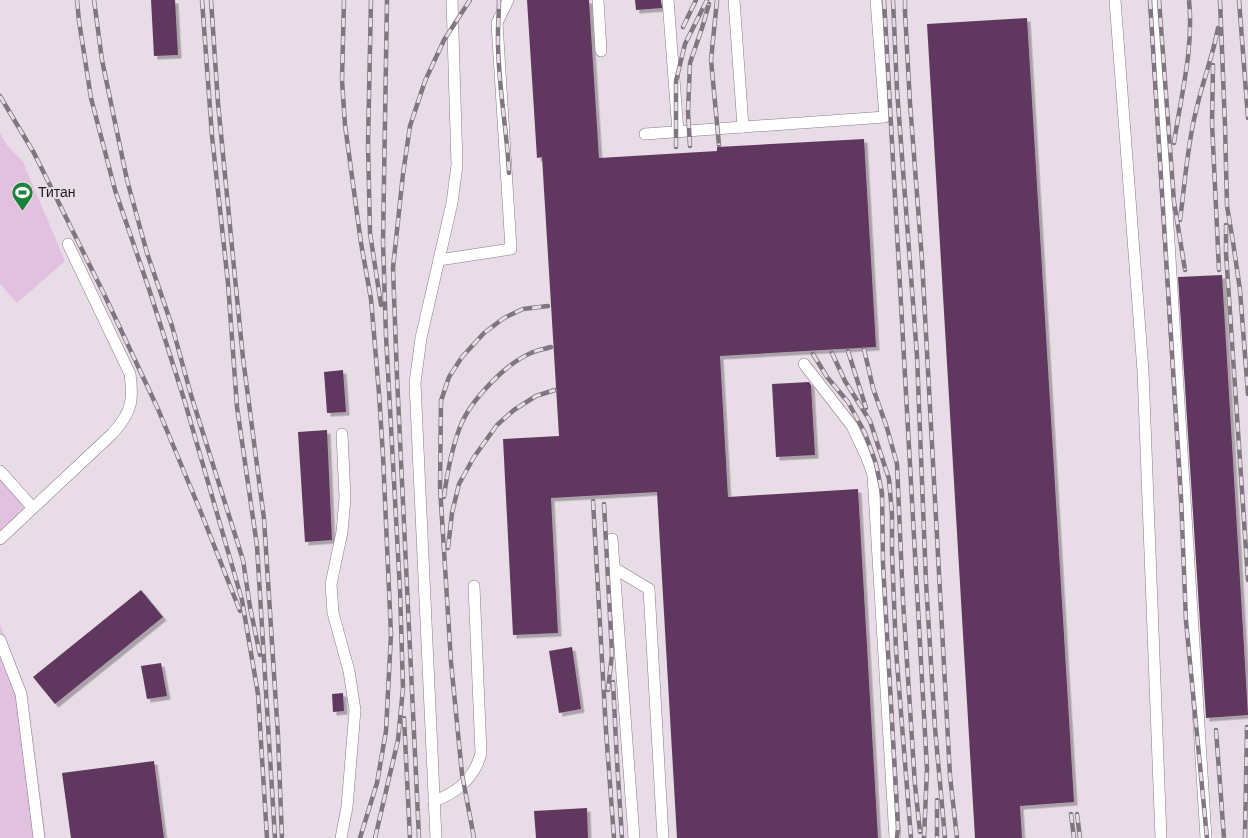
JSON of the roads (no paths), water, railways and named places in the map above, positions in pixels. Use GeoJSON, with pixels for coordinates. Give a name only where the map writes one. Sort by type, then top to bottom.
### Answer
{"type":"FeatureCollection","features":[{"type":"Feature","properties":{"kind":"street"},"geometry":{"type":"LineString","coordinates":[[436,838],[414,383],[421,338],[452,204],[457,165],[452,0]]}},
{"type":"Feature","properties":{"kind":"street"},"geometry":{"type":"LineString","coordinates":[[439,260],[511,249],[497,23],[508,0]]}},
{"type":"Feature","properties":{"kind":"street"},"geometry":{"type":"LineString","coordinates":[[598,0],[601,51]]}},
{"type":"Feature","properties":{"kind":"street"},"geometry":{"type":"LineString","coordinates":[[668,0],[678,132]]}},
{"type":"Feature","properties":{"kind":"street"},"geometry":{"type":"LineString","coordinates":[[734,0],[743,127]]}},
{"type":"Feature","properties":{"kind":"street"},"geometry":{"type":"LineString","coordinates":[[645,134],[885,117],[876,0]]}},
{"type":"Feature","properties":{"kind":"street"},"geometry":{"type":"LineString","coordinates":[[1115,0],[1143,371],[1161,838]]}},
{"type":"Feature","properties":{"kind":"street"},"geometry":{"type":"LineString","coordinates":[[1154,0],[1206,838]]}},
{"type":"Feature","properties":{"kind":"street"},"geometry":{"type":"LineString","coordinates":[[0,539],[112,434],[124,420],[130,404],[132,387],[130,374],[68,244]]}},
{"type":"Feature","properties":{"kind":"street"},"geometry":{"type":"LineString","coordinates":[[804,364],[852,426],[873,475],[895,838]]}},
{"type":"Feature","properties":{"kind":"street"},"geometry":{"type":"LineString","coordinates":[[341,838],[347,807],[355,710],[349,671],[333,613],[331,584],[342,532],[345,498],[342,434]]}},
{"type":"Feature","properties":{"kind":"street"},"geometry":{"type":"LineString","coordinates":[[0,472],[33,508]]}},
{"type":"Feature","properties":{"kind":"street"},"geometry":{"type":"LineString","coordinates":[[612,539],[634,838]]}},
{"type":"Feature","properties":{"kind":"street"},"geometry":{"type":"LineString","coordinates":[[614,568],[649,589],[663,838]]}},
{"type":"Feature","properties":{"kind":"street"},"geometry":{"type":"LineString","coordinates":[[434,802],[452,793],[467,780],[476,767],[481,753],[474,586]]}},
{"type":"Feature","properties":{"kind":"street"},"geometry":{"type":"LineString","coordinates":[[0,640],[21,694],[39,838]]}},
{"type":"Feature","properties":{"kind":"railway"},"geometry":{"type":"LineString","coordinates":[[77,0],[91,98],[115,190],[150,292],[184,399],[242,600],[258,694],[267,838]]}},
{"type":"Feature","properties":{"kind":"railway"},"geometry":{"type":"LineString","coordinates":[[94,0],[102,60],[127,180],[147,253],[172,326],[191,395],[243,560],[250,607],[260,655]]}},
{"type":"Feature","properties":{"kind":"railway"},"geometry":{"type":"LineString","coordinates":[[202,0],[212,136],[228,283],[237,407],[257,546],[275,838]]}},
{"type":"Feature","properties":{"kind":"railway"},"geometry":{"type":"LineString","coordinates":[[211,0],[218,103],[243,358],[264,519],[278,736],[282,838]]}},
{"type":"Feature","properties":{"kind":"railway"},"geometry":{"type":"LineString","coordinates":[[344,0],[342,80],[345,125],[361,243],[371,299],[383,456],[391,634],[386,731],[377,783],[360,838]]}},
{"type":"Feature","properties":{"kind":"railway"},"geometry":{"type":"LineString","coordinates":[[371,0],[368,144],[370,233],[381,305]]}},
{"type":"Feature","properties":{"kind":"railway"},"geometry":{"type":"LineString","coordinates":[[375,838],[398,740],[403,688],[400,590],[386,336],[383,242],[387,0]]}},
{"type":"Feature","properties":{"kind":"railway"},"geometry":{"type":"LineString","coordinates":[[419,838],[393,268],[403,174],[410,126],[425,81],[444,40],[470,0]]}},
{"type":"Feature","properties":{"kind":"railway"},"geometry":{"type":"LineString","coordinates":[[499,0],[498,52],[509,173]]}},
{"type":"Feature","properties":{"kind":"railway"},"geometry":{"type":"LineString","coordinates":[[683,27],[696,0]]}},
{"type":"Feature","properties":{"kind":"railway"},"geometry":{"type":"LineString","coordinates":[[676,147],[676,81],[685,44],[707,0]]}},
{"type":"Feature","properties":{"kind":"railway"},"geometry":{"type":"LineString","coordinates":[[717,0],[711,60],[719,145]]}},
{"type":"Feature","properties":{"kind":"railway"},"geometry":{"type":"LineString","coordinates":[[884,0],[927,769],[924,838]]}},
{"type":"Feature","properties":{"kind":"railway"},"geometry":{"type":"LineString","coordinates":[[893,0],[897,90],[917,356],[926,582],[935,728],[945,838]]}},
{"type":"Feature","properties":{"kind":"railway"},"geometry":{"type":"LineString","coordinates":[[905,0],[910,103],[922,260],[950,776],[957,838]]}},
{"type":"Feature","properties":{"kind":"railway"},"geometry":{"type":"LineString","coordinates":[[1150,0],[1181,497],[1186,621],[1207,838]]}},
{"type":"Feature","properties":{"kind":"railway"},"geometry":{"type":"LineString","coordinates":[[1159,0],[1174,202],[1185,270]]}},
{"type":"Feature","properties":{"kind":"railway"},"geometry":{"type":"LineString","coordinates":[[1174,143],[1186,72],[1190,36],[1189,0]]}},
{"type":"Feature","properties":{"kind":"railway"},"geometry":{"type":"LineString","coordinates":[[1220,0],[1227,206],[1240,290],[1248,394]]}},
{"type":"Feature","properties":{"kind":"railway"},"geometry":{"type":"LineString","coordinates":[[1239,0],[1248,118]]}},
{"type":"Feature","properties":{"kind":"railway"},"geometry":{"type":"LineString","coordinates":[[690,146],[688,112],[690,63],[709,4]]}},
{"type":"Feature","properties":{"kind":"railway"},"geometry":{"type":"LineString","coordinates":[[1180,220],[1188,151],[1193,124],[1218,28]]}},
{"type":"Feature","properties":{"kind":"railway"},"geometry":{"type":"LineString","coordinates":[[1213,65],[1212,123],[1219,270]]}},
{"type":"Feature","properties":{"kind":"railway"},"geometry":{"type":"LineString","coordinates":[[0,96],[34,153],[105,296],[158,409],[240,611]]}},
{"type":"Feature","properties":{"kind":"railway"},"geometry":{"type":"LineString","coordinates":[[1226,225],[1226,253],[1248,580]]}},
{"type":"Feature","properties":{"kind":"railway"},"geometry":{"type":"LineString","coordinates":[[474,838],[462,774],[451,662],[440,487],[441,401],[449,377],[462,357],[484,333],[504,318],[523,309],[548,306]]}},
{"type":"Feature","properties":{"kind":"railway"},"geometry":{"type":"LineString","coordinates":[[444,497],[448,470],[460,427],[472,406],[490,384],[510,366],[531,353],[551,347]]}},
{"type":"Feature","properties":{"kind":"railway"},"geometry":{"type":"LineString","coordinates":[[864,349],[873,388],[887,428],[897,464],[903,601],[915,785],[920,832]]}},
{"type":"Feature","properties":{"kind":"railway"},"geometry":{"type":"LineString","coordinates":[[848,351],[866,408]]}},
{"type":"Feature","properties":{"kind":"railway"},"geometry":{"type":"LineString","coordinates":[[832,353],[845,381],[870,421],[889,479],[892,514],[896,650],[911,838]]}},
{"type":"Feature","properties":{"kind":"railway"},"geometry":{"type":"LineString","coordinates":[[813,354],[827,377],[848,402],[865,433],[876,464],[882,493],[883,564],[898,828],[897,838]]}},
{"type":"Feature","properties":{"kind":"railway"},"geometry":{"type":"LineString","coordinates":[[448,548],[452,513],[459,484],[474,457],[497,425],[514,410],[536,396],[555,390]]}},
{"type":"Feature","properties":{"kind":"railway"},"geometry":{"type":"LineString","coordinates":[[593,501],[606,731],[614,838]]}},
{"type":"Feature","properties":{"kind":"railway"},"geometry":{"type":"LineString","coordinates":[[604,504],[612,654],[608,690]]}},
{"type":"Feature","properties":{"kind":"railway"},"geometry":{"type":"LineString","coordinates":[[613,682],[622,838]]}},
{"type":"Feature","properties":{"kind":"railway"},"geometry":{"type":"LineString","coordinates":[[404,718],[410,838]]}},
{"type":"Feature","properties":{"kind":"railway"},"geometry":{"type":"LineString","coordinates":[[1245,838],[1247,727]]}},
{"type":"Feature","properties":{"kind":"railway"},"geometry":{"type":"LineString","coordinates":[[1216,730],[1224,838]]}},
{"type":"Feature","properties":{"kind":"railway"},"geometry":{"type":"LineString","coordinates":[[937,800],[937,838]]}},
{"type":"Feature","properties":{"kind":"railway"},"geometry":{"type":"LineString","coordinates":[[1071,814],[1074,838]]}},
{"type":"Feature","properties":{"kind":"railway"},"geometry":{"type":"LineString","coordinates":[[1077,814],[1080,838]]}},
{"type":"Feature","properties":{"kind":"place","name":"Титан"},"geometry":{"type":"Point","coordinates":[22,212]}}]}
